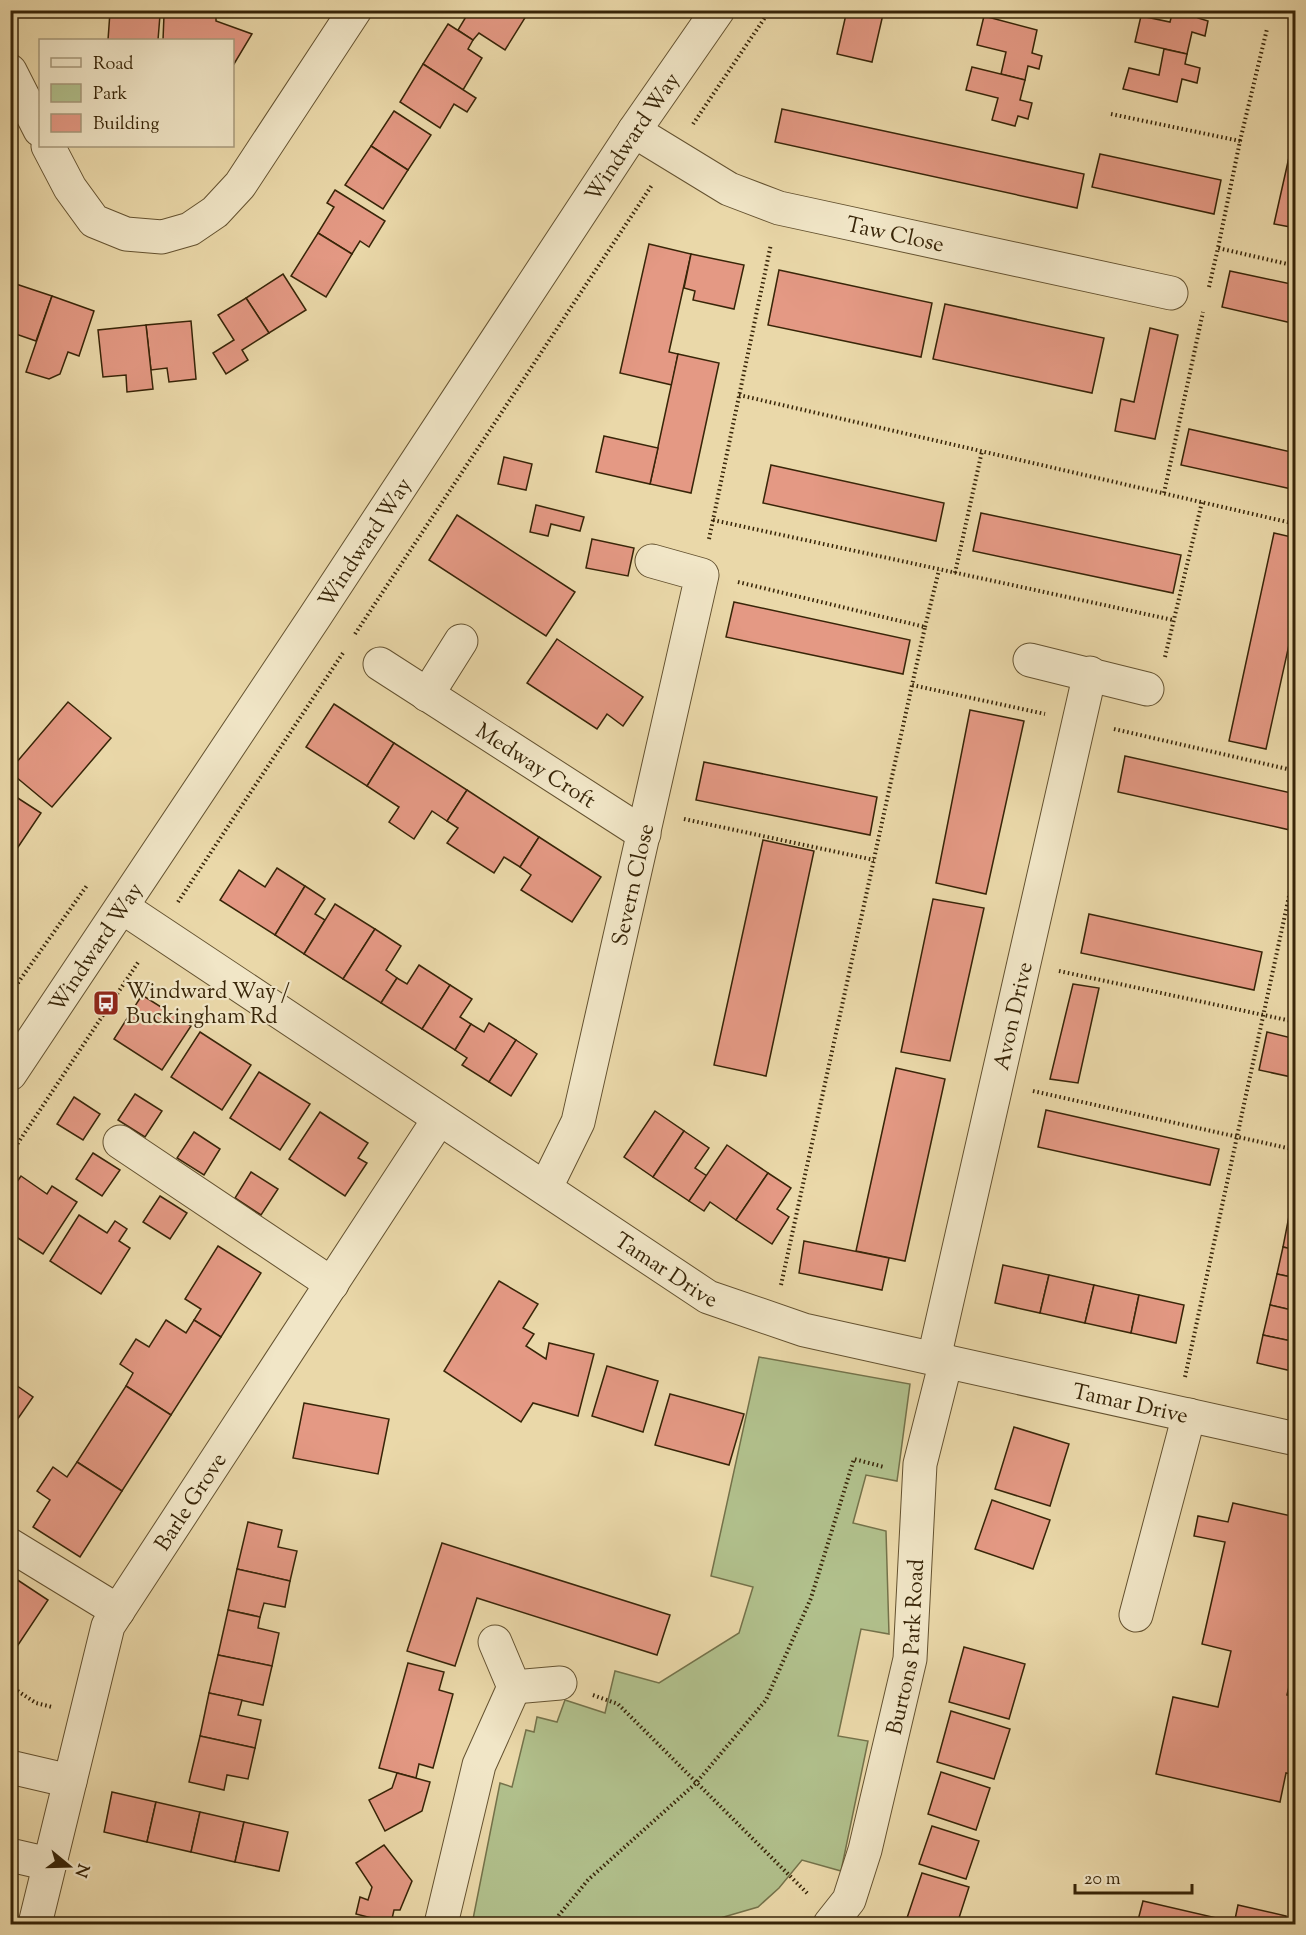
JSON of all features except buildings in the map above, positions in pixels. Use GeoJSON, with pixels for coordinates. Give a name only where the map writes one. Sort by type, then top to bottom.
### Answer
{"type":"FeatureCollection","features":[{"type":"Feature","properties":{"kind":"street"},"geometry":{"type":"LineString","coordinates":[[49,147],[70,188],[94,221],[126,234],[162,237],[190,229],[215,212],[240,185],[355,10]]}},
{"type":"Feature","properties":{"kind":"street","name":"Windward Way"},"geometry":{"type":"LineString","coordinates":[[10,1074],[634,131],[718,10]]}},
{"type":"Feature","properties":{"kind":"street"},"geometry":{"type":"LineString","coordinates":[[10,71],[39,128]]}},
{"type":"Feature","properties":{"kind":"street","name":"Taw Close"},"geometry":{"type":"LineString","coordinates":[[634,131],[729,189],[779,208],[1171,293]]}},
{"type":"Feature","properties":{"kind":"street"},"geometry":{"type":"LineString","coordinates":[[652,561],[702,575]]}},
{"type":"Feature","properties":{"kind":"street","name":"Severn Close"},"geometry":{"type":"LineString","coordinates":[[546,1187],[578,1122],[702,575]]}},
{"type":"Feature","properties":{"kind":"street"},"geometry":{"type":"LineString","coordinates":[[427,695],[461,641]]}},
{"type":"Feature","properties":{"kind":"street"},"geometry":{"type":"LineString","coordinates":[[1030,660],[1090,673],[1155,678]]}},
{"type":"Feature","properties":{"kind":"street","name":"Medway Croft"},"geometry":{"type":"LineString","coordinates":[[380,664],[427,695],[647,823]]}},
{"type":"Feature","properties":{"kind":"street","name":"Avon Drive"},"geometry":{"type":"LineString","coordinates":[[940,1359],[997,1083],[1090,673]]}},
{"type":"Feature","properties":{"kind":"street","name":"Tamar Drive"},"geometry":{"type":"LineString","coordinates":[[122,907],[546,1187],[708,1297],[804,1330],[1296,1439]]}},
{"type":"Feature","properties":{"kind":"street","name":"Barle Grove"},"geometry":{"type":"LineString","coordinates":[[35,1924],[108,1626],[440,1119]]}},
{"type":"Feature","properties":{"kind":"street"},"geometry":{"type":"LineString","coordinates":[[120,1142],[332,1284]]}},
{"type":"Feature","properties":{"kind":"street","name":"Burtons Park Road"},"geometry":{"type":"LineString","coordinates":[[832,1922],[849,1900],[865,1850],[910,1659],[920,1464],[940,1359]]}},
{"type":"Feature","properties":{"kind":"street"},"geometry":{"type":"LineString","coordinates":[[1136,1615],[1183,1414]]}},
{"type":"Feature","properties":{"kind":"street"},"geometry":{"type":"LineString","coordinates":[[10,1545],[118,1611]]}},
{"type":"Feature","properties":{"kind":"street"},"geometry":{"type":"LineString","coordinates":[[441,1924],[479,1765],[514,1688],[495,1642]]}},
{"type":"Feature","properties":{"kind":"street"},"geometry":{"type":"LineString","coordinates":[[514,1688],[560,1683]]}},
{"type":"Feature","properties":{"kind":"street"},"geometry":{"type":"LineString","coordinates":[[10,1767],[70,1780]]}},
{"type":"Feature","properties":{"kind":"street"},"geometry":{"type":"LineString","coordinates":[[10,1855],[50,1864]]}},
{"type":"Feature","properties":{"kind":"path"},"geometry":{"type":"LineString","coordinates":[[350,642],[672,154],[770,10]]}},
{"type":"Feature","properties":{"kind":"path"},"geometry":{"type":"LineString","coordinates":[[1208,292],[1240,141],[1267,29]]}},
{"type":"Feature","properties":{"kind":"path"},"geometry":{"type":"LineString","coordinates":[[1111,114],[1240,141]]}},
{"type":"Feature","properties":{"kind":"path"},"geometry":{"type":"LineString","coordinates":[[779,208],[702,575],[925,627]]}},
{"type":"Feature","properties":{"kind":"path"},"geometry":{"type":"LineString","coordinates":[[1218,248],[1296,266]]}},
{"type":"Feature","properties":{"kind":"path"},"geometry":{"type":"LineString","coordinates":[[1164,493],[1205,303]]}},
{"type":"Feature","properties":{"kind":"path"},"geometry":{"type":"LineString","coordinates":[[739,395],[1296,524]]}},
{"type":"Feature","properties":{"kind":"path"},"geometry":{"type":"LineString","coordinates":[[955,573],[982,451]]}},
{"type":"Feature","properties":{"kind":"path"},"geometry":{"type":"LineString","coordinates":[[1155,678],[1173,620],[1202,502]]}},
{"type":"Feature","properties":{"kind":"path"},"geometry":{"type":"LineString","coordinates":[[713,520],[1173,620]]}},
{"type":"Feature","properties":{"kind":"path"},"geometry":{"type":"LineString","coordinates":[[774,1320],[939,570]]}},
{"type":"Feature","properties":{"kind":"path"},"geometry":{"type":"LineString","coordinates":[[10,1155],[343,652]]}},
{"type":"Feature","properties":{"kind":"path"},"geometry":{"type":"LineString","coordinates":[[912,685],[1296,771]]}},
{"type":"Feature","properties":{"kind":"path"},"geometry":{"type":"LineString","coordinates":[[1146,736],[1148,725]]}},
{"type":"Feature","properties":{"kind":"path"},"geometry":{"type":"LineString","coordinates":[[1290,770],[1296,745]]}},
{"type":"Feature","properties":{"kind":"path"},"geometry":{"type":"LineString","coordinates":[[647,823],[874,860]]}},
{"type":"Feature","properties":{"kind":"path"},"geometry":{"type":"LineString","coordinates":[[1183,1414],[1262,1015],[1296,864]]}},
{"type":"Feature","properties":{"kind":"path"},"geometry":{"type":"LineString","coordinates":[[1025,963],[1296,1022]]}},
{"type":"Feature","properties":{"kind":"path"},"geometry":{"type":"LineString","coordinates":[[997,1083],[1296,1150]]}},
{"type":"Feature","properties":{"kind":"path"},"geometry":{"type":"LineString","coordinates":[[555,1924],[559,1915],[588,1880],[696,1783],[766,1700],[812,1598],[854,1459],[920,1475]]}},
{"type":"Feature","properties":{"kind":"path"},"geometry":{"type":"LineString","coordinates":[[560,1683],[618,1704],[832,1922]]}},
{"type":"Feature","properties":{"kind":"path"},"geometry":{"type":"LineString","coordinates":[[10,1686],[36,1702],[86,1717]]}},
{"type":"Feature","properties":{"kind":"green space"},"geometry":{"type":"Polygon","coordinates":[[[759,1357],[910,1384],[897,1481],[866,1475],[853,1523],[886,1531],[889,1634],[861,1629],[838,1736],[868,1741],[841,1871],[802,1860],[779,1888],[758,1907],[710,1921],[711,1924],[472,1924],[500,1783],[512,1787],[526,1730],[534,1732],[537,1717],[557,1722],[565,1700],[605,1713],[615,1671],[659,1683],[739,1633],[753,1587],[711,1576],[759,1357]]]}},
{"type":"Feature","properties":{"kind":"place","name":"Windward Way / Buckingham Rd"},"geometry":{"type":"Point","coordinates":[106,1003]}}]}
